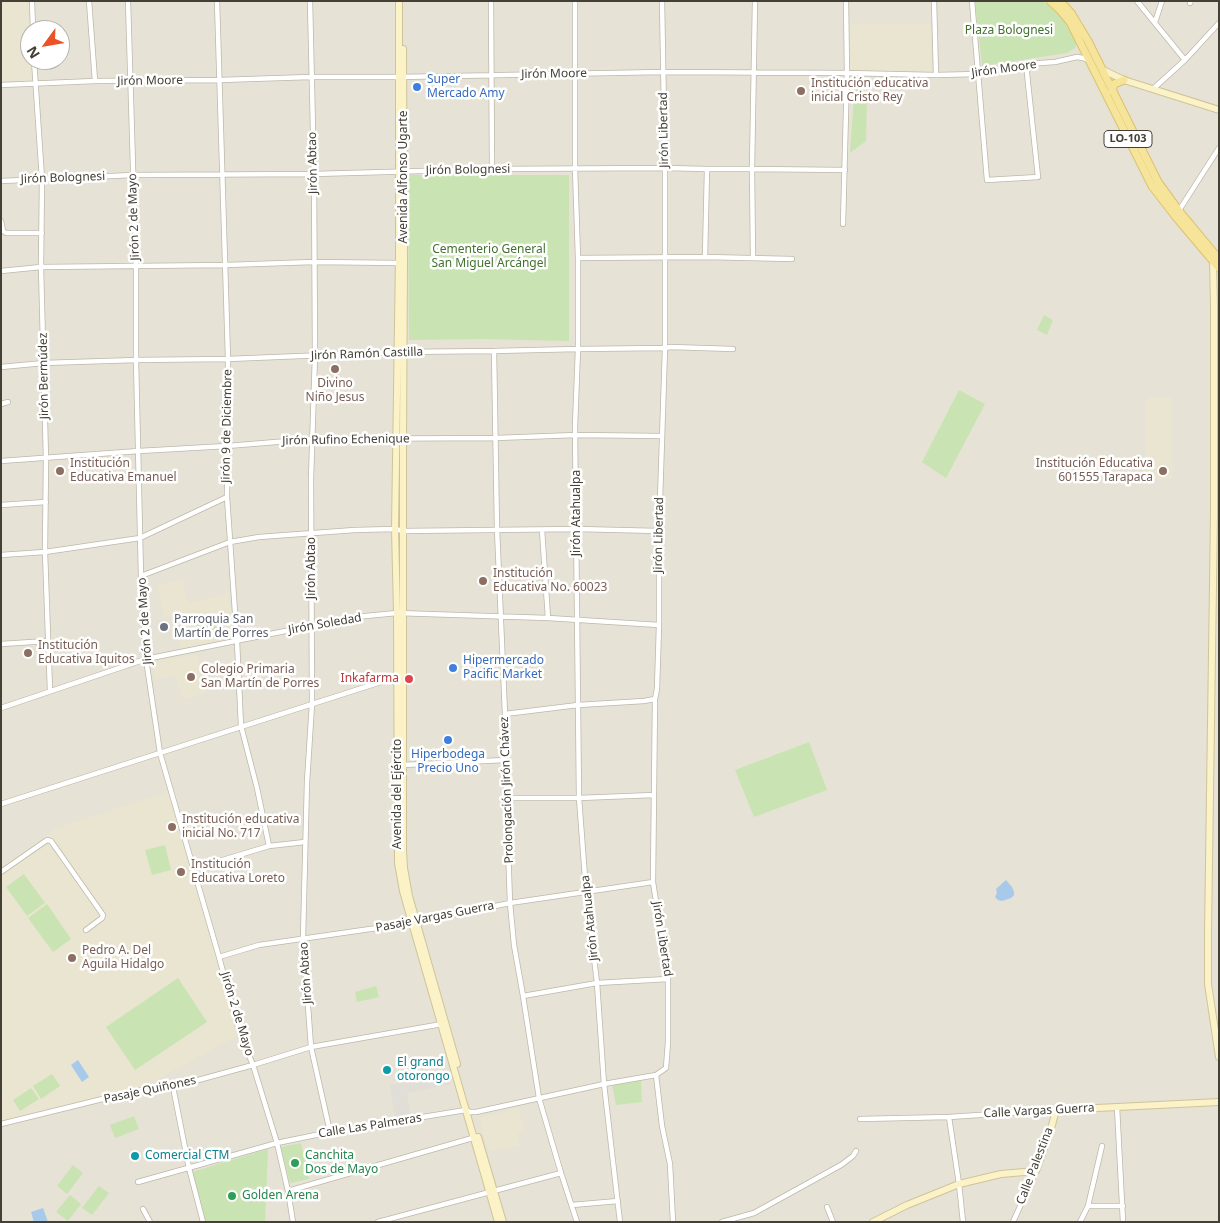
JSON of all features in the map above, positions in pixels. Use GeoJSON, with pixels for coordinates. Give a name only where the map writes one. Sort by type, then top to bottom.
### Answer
{"type":"FeatureCollection","features":[{"type":"Feature","properties":{"kind":"main road","name":"Avenida Alfonso Ugarte"},"geometry":{"type":"LineString","coordinates":[[398,1],[401,77]]}},
{"type":"Feature","properties":{"kind":"main road","name":"Avenida Alfonso Ugarte"},"geometry":{"type":"LineString","coordinates":[[401,352],[401,77],[403,1]]}},
{"type":"Feature","properties":{"kind":"main road","name":"LO-103"},"geometry":{"type":"LineString","coordinates":[[1050,1],[1070,22],[1152,186],[1217,258],[1219,268]]}},
{"type":"Feature","properties":{"kind":"main road","name":"LO-103"},"geometry":{"type":"LineString","coordinates":[[1060,1],[1071,12],[1103,70],[1112,92],[1158,182],[1177,214]]}},
{"type":"Feature","properties":{"kind":"main road"},"geometry":{"type":"LineString","coordinates":[[1103,70],[1124,80],[1219,110]]}},
{"type":"Feature","properties":{"kind":"main road"},"geometry":{"type":"LineString","coordinates":[[1112,92],[1114,84],[1124,80]]}},
{"type":"Feature","properties":{"kind":"main road"},"geometry":{"type":"LineString","coordinates":[[1217,258],[1214,304],[1216,464],[1215,640],[1208,984],[1216,1018],[1219,1057]]}},
{"type":"Feature","properties":{"kind":"main road","name":"Avenida del Ejército"},"geometry":{"type":"LineString","coordinates":[[400,613],[395,529],[400,439],[401,352]]}},
{"type":"Feature","properties":{"kind":"main road","name":"Avenida del Ejército"},"geometry":{"type":"LineString","coordinates":[[400,439],[403,531],[400,613],[398,863],[404,891],[415,923]]}},
{"type":"Feature","properties":{"kind":"main road","name":"Avenida del Ejército"},"geometry":{"type":"LineString","coordinates":[[400,752],[402,766],[404,868],[409,896],[498,1222]]}},
{"type":"Feature","properties":{"kind":"main road","name":"Calle Vargas Guerra"},"geometry":{"type":"LineString","coordinates":[[1056,1110],[1219,1102]]}},
{"type":"Feature","properties":{"kind":"main road","name":"Calle Palestina"},"geometry":{"type":"LineString","coordinates":[[1036,1171],[1056,1110]]}},
{"type":"Feature","properties":{"kind":"main road"},"geometry":{"type":"LineString","coordinates":[[873,1222],[907,1205],[959,1184],[1000,1174],[1036,1171]]}},
{"type":"Feature","properties":{"kind":"main road","name":"Avenida del Ejército"},"geometry":{"type":"LineString","coordinates":[[491,1191],[502,1222]]}},
{"type":"Feature","properties":{"kind":"street"},"geometry":{"type":"LineString","coordinates":[[32,1],[33,20]]}},
{"type":"Feature","properties":{"kind":"street"},"geometry":{"type":"LineString","coordinates":[[88,1],[95,81]]}},
{"type":"Feature","properties":{"kind":"street","name":"Jirón 2 de Mayo"},"geometry":{"type":"LineString","coordinates":[[128,1],[136,266],[136,360],[141,576],[146,659],[160,753],[240,1034],[253,1065],[277,1143],[293,1222]]}},
{"type":"Feature","properties":{"kind":"street","name":"Jirón 9 de Diciembre"},"geometry":{"type":"LineString","coordinates":[[217,1],[228,359],[226,497],[237,640],[241,726],[257,788],[268,846]]}},
{"type":"Feature","properties":{"kind":"street","name":"Jirón Abtao"},"geometry":{"type":"LineString","coordinates":[[310,1],[314,174],[315,355],[311,479],[312,704],[305,842],[303,938],[311,1047],[330,1132]]}},
{"type":"Feature","properties":{"kind":"street"},"geometry":{"type":"LineString","coordinates":[[491,1],[492,169]]}},
{"type":"Feature","properties":{"kind":"street","name":"Jirón Atahualpa"},"geometry":{"type":"LineString","coordinates":[[575,1],[575,168],[578,258],[578,349],[575,427],[579,798],[586,891],[597,984],[604,1084],[620,1222]]}},
{"type":"Feature","properties":{"kind":"street","name":"Jirón Libertad"},"geometry":{"type":"LineString","coordinates":[[656,1075],[666,1068],[668,1042],[668,979],[653,882],[655,699],[659,625],[659,531],[666,257],[662,1]]}},
{"type":"Feature","properties":{"kind":"street"},"geometry":{"type":"LineString","coordinates":[[753,258],[752,169],[755,1]]}},
{"type":"Feature","properties":{"kind":"street"},"geometry":{"type":"LineString","coordinates":[[843,224],[847,73],[846,1]]}},
{"type":"Feature","properties":{"kind":"street"},"geometry":{"type":"LineString","coordinates":[[934,1],[936,75]]}},
{"type":"Feature","properties":{"kind":"street"},"geometry":{"type":"LineString","coordinates":[[972,1],[987,180],[1038,176],[1026,64]]}},
{"type":"Feature","properties":{"kind":"street"},"geometry":{"type":"LineString","coordinates":[[1137,1],[1185,60]]}},
{"type":"Feature","properties":{"kind":"street"},"geometry":{"type":"LineString","coordinates":[[1155,22],[1162,1]]}},
{"type":"Feature","properties":{"kind":"street"},"geometry":{"type":"LineString","coordinates":[[1153,89],[1185,60],[1219,23]]}},
{"type":"Feature","properties":{"kind":"street","name":"Jirón Moore"},"geometry":{"type":"LineString","coordinates":[[1,84],[220,80],[311,76],[401,77],[663,72],[936,75],[978,74],[1026,64],[1056,62],[1077,57],[1090,61]]}},
{"type":"Feature","properties":{"kind":"street"},"geometry":{"type":"LineString","coordinates":[[1090,61],[1103,70]]}},
{"type":"Feature","properties":{"kind":"street","name":"Jirón Bermúdez"},"geometry":{"type":"LineString","coordinates":[[34,70],[42,178],[41,267],[50,691]]}},
{"type":"Feature","properties":{"kind":"street"},"geometry":{"type":"LineString","coordinates":[[1177,214],[1219,148]]}},
{"type":"Feature","properties":{"kind":"street","name":"Jirón Bolognesi"},"geometry":{"type":"LineString","coordinates":[[1,181],[133,175],[314,174],[492,169],[845,170]]}},
{"type":"Feature","properties":{"kind":"street"},"geometry":{"type":"LineString","coordinates":[[705,257],[706,170]]}},
{"type":"Feature","properties":{"kind":"street"},"geometry":{"type":"LineString","coordinates":[[1,221],[3,230],[6,233],[42,233]]}},
{"type":"Feature","properties":{"kind":"street"},"geometry":{"type":"LineString","coordinates":[[578,258],[705,257],[792,259]]}},
{"type":"Feature","properties":{"kind":"street"},"geometry":{"type":"LineString","coordinates":[[1,271],[41,267],[314,262],[402,263]]}},
{"type":"Feature","properties":{"kind":"street","name":"Jirón Ramón Castilla"},"geometry":{"type":"LineString","coordinates":[[1,367],[44,363],[228,359],[401,352],[671,347],[733,348]]}},
{"type":"Feature","properties":{"kind":"street","name":"Prolongación Jirón Chávez"},"geometry":{"type":"LineString","coordinates":[[494,351],[497,529],[505,714],[510,903],[514,945],[539,1098],[577,1222]]}},
{"type":"Feature","properties":{"kind":"street"},"geometry":{"type":"LineString","coordinates":[[1,404],[8,402]]}},
{"type":"Feature","properties":{"kind":"street","name":"Jirón Rufino Echenique"},"geometry":{"type":"LineString","coordinates":[[1,461],[313,439],[496,438],[576,435],[662,436]]}},
{"type":"Feature","properties":{"kind":"street"},"geometry":{"type":"LineString","coordinates":[[1,555],[46,552],[140,538],[226,497]]}},
{"type":"Feature","properties":{"kind":"street"},"geometry":{"type":"LineString","coordinates":[[1,505],[46,502]]}},
{"type":"Feature","properties":{"kind":"street"},"geometry":{"type":"LineString","coordinates":[[141,576],[230,542],[259,537],[395,529],[403,531],[577,529],[659,531]]}},
{"type":"Feature","properties":{"kind":"street"},"geometry":{"type":"LineString","coordinates":[[542,530],[548,618]]}},
{"type":"Feature","properties":{"kind":"street","name":"Jirón Soledad"},"geometry":{"type":"LineString","coordinates":[[1,708],[146,659],[355,617],[400,613],[548,618],[659,625]]}},
{"type":"Feature","properties":{"kind":"street"},"geometry":{"type":"LineString","coordinates":[[1,644],[48,641]]}},
{"type":"Feature","properties":{"kind":"street"},"geometry":{"type":"LineString","coordinates":[[1,804],[384,681],[392,681],[400,685]]}},
{"type":"Feature","properties":{"kind":"street"},"geometry":{"type":"LineString","coordinates":[[505,714],[655,699]]}},
{"type":"Feature","properties":{"kind":"street"},"geometry":{"type":"LineString","coordinates":[[402,766],[505,760]]}},
{"type":"Feature","properties":{"kind":"street"},"geometry":{"type":"LineString","coordinates":[[507,798],[654,795]]}},
{"type":"Feature","properties":{"kind":"street"},"geometry":{"type":"LineString","coordinates":[[1,872],[47,840],[51,841],[103,914],[102,918],[86,930]]}},
{"type":"Feature","properties":{"kind":"street"},"geometry":{"type":"LineString","coordinates":[[193,868],[268,846],[305,842]]}},
{"type":"Feature","properties":{"kind":"street","name":"Pasaje Vargas Guerra"},"geometry":{"type":"LineString","coordinates":[[219,957],[259,945],[415,923],[510,903],[653,882]]}},
{"type":"Feature","properties":{"kind":"street"},"geometry":{"type":"LineString","coordinates":[[523,996],[597,984],[668,979]]}},
{"type":"Feature","properties":{"kind":"street","name":"Pasaje Quiñones"},"geometry":{"type":"LineString","coordinates":[[1,1124],[135,1091],[173,1087],[311,1047],[443,1024]]}},
{"type":"Feature","properties":{"kind":"street"},"geometry":{"type":"LineString","coordinates":[[656,1075],[662,1126],[670,1164],[673,1222]]}},
{"type":"Feature","properties":{"kind":"street","name":"Calle Las Palmeras"},"geometry":{"type":"LineString","coordinates":[[138,1182],[277,1143],[330,1132],[468,1111],[476,1112],[604,1084],[656,1075]]}},
{"type":"Feature","properties":{"kind":"street"},"geometry":{"type":"LineString","coordinates":[[173,1087],[189,1168],[203,1222]]}},
{"type":"Feature","properties":{"kind":"street"},"geometry":{"type":"LineString","coordinates":[[1117,1107],[1123,1222]]}},
{"type":"Feature","properties":{"kind":"street","name":"Calle Vargas Guerra"},"geometry":{"type":"LineString","coordinates":[[860,1119],[949,1117],[1056,1110]]}},
{"type":"Feature","properties":{"kind":"street"},"geometry":{"type":"LineString","coordinates":[[949,1117],[963,1222]]}},
{"type":"Feature","properties":{"kind":"street"},"geometry":{"type":"LineString","coordinates":[[288,1191],[476,1137]]}},
{"type":"Feature","properties":{"kind":"street"},"geometry":{"type":"LineString","coordinates":[[1080,1222],[1088,1206],[1102,1146]]}},
{"type":"Feature","properties":{"kind":"street"},"geometry":{"type":"LineString","coordinates":[[722,1222],[754,1213],[841,1164],[853,1156],[856,1151]]}},
{"type":"Feature","properties":{"kind":"street","name":"Calle Palestina"},"geometry":{"type":"LineString","coordinates":[[1013,1222],[1036,1171]]}},
{"type":"Feature","properties":{"kind":"street"},"geometry":{"type":"LineString","coordinates":[[378,1222],[561,1173]]}},
{"type":"Feature","properties":{"kind":"street"},"geometry":{"type":"LineString","coordinates":[[572,1205],[618,1201]]}},
{"type":"Feature","properties":{"kind":"street"},"geometry":{"type":"LineString","coordinates":[[1088,1206],[1122,1206]]}},
{"type":"Feature","properties":{"kind":"street"},"geometry":{"type":"LineString","coordinates":[[827,1207],[833,1222]]}},
{"type":"Feature","properties":{"kind":"street"},"geometry":{"type":"LineString","coordinates":[[144,1209],[150,1222]]}},
{"type":"Feature","properties":{"kind":"shaded area"},"geometry":{"type":"Polygon","coordinates":[[[1,1],[1219,1],[1219,1222],[1,1222],[1,1]]]}},
{"type":"Feature","properties":{"kind":"shaded area"},"geometry":{"type":"Polygon","coordinates":[[[1,1],[30,1],[30,20],[20,20],[20,70],[32,70],[32,81],[1,82],[1,1]]]}},
{"type":"Feature","properties":{"kind":"shaded area"},"geometry":{"type":"Polygon","coordinates":[[[850,24],[931,24],[932,73],[849,71],[850,24]]]}},
{"type":"Feature","properties":{"kind":"shaded area"},"geometry":{"type":"Polygon","coordinates":[[[1146,397],[1172,397],[1172,479],[1145,479],[1146,397]]]}},
{"type":"Feature","properties":{"kind":"shaded area"},"geometry":{"type":"Polygon","coordinates":[[[183,580],[188,604],[228,593],[235,635],[232,638],[181,649],[178,639],[184,637],[179,616],[164,617],[157,586],[183,580]]]}},
{"type":"Feature","properties":{"kind":"shaded area","name":"Colegio Primaria San Martín de Porres"},"geometry":{"type":"Polygon","coordinates":[[[196,654],[200,664],[203,663],[212,690],[184,700],[174,675],[155,680],[152,665],[156,661],[169,657],[170,660],[196,654]]]}},
{"type":"Feature","properties":{"kind":"shaded area"},"geometry":{"type":"Polygon","coordinates":[[[170,791],[240,1034],[147,1085],[1,1123],[1,868],[56,828],[170,791]]]}},
{"type":"Feature","properties":{"kind":"shaded area"},"geometry":{"type":"Polygon","coordinates":[[[448,1075],[451,1084],[407,1093],[411,1116],[395,1119],[390,1085],[448,1075]]]}},
{"type":"Feature","properties":{"kind":"shaded area"},"geometry":{"type":"Polygon","coordinates":[[[519,1108],[524,1130],[518,1133],[520,1146],[488,1150],[479,1118],[519,1108]]]}},
{"type":"Feature","properties":{"kind":"green space","name":"Plaza Bolognesi"},"geometry":{"type":"Polygon","coordinates":[[[975,1],[1042,1],[1054,10],[1071,29],[1077,42],[1075,48],[1067,53],[982,66],[975,1]]]}},
{"type":"Feature","properties":{"kind":"green space"},"geometry":{"type":"Polygon","coordinates":[[[855,83],[867,93],[866,141],[850,153],[855,83]]]}},
{"type":"Feature","properties":{"kind":"green space","name":"Cementerio General San Miguel Arcángel"},"geometry":{"type":"Polygon","coordinates":[[[408,175],[569,175],[569,341],[409,340],[408,175]]]}},
{"type":"Feature","properties":{"kind":"green space"},"geometry":{"type":"Polygon","coordinates":[[[1044,315],[1053,320],[1047,335],[1037,330],[1044,315]]]}},
{"type":"Feature","properties":{"kind":"green space"},"geometry":{"type":"Polygon","coordinates":[[[959,390],[985,404],[946,478],[922,462],[959,390]]]}},
{"type":"Feature","properties":{"kind":"green space"},"geometry":{"type":"Polygon","coordinates":[[[214,614],[217,630],[197,633],[195,618],[214,614]]]}},
{"type":"Feature","properties":{"kind":"green space"},"geometry":{"type":"Polygon","coordinates":[[[809,742],[827,790],[754,817],[735,770],[809,742]]]}},
{"type":"Feature","properties":{"kind":"green space"},"geometry":{"type":"Polygon","coordinates":[[[165,845],[171,870],[152,875],[145,850],[165,845]]]}},
{"type":"Feature","properties":{"kind":"green space"},"geometry":{"type":"Polygon","coordinates":[[[24,874],[45,903],[27,916],[6,887],[24,874]]]}},
{"type":"Feature","properties":{"kind":"green space"},"geometry":{"type":"Polygon","coordinates":[[[47,904],[71,939],[53,952],[28,918],[47,904]]]}},
{"type":"Feature","properties":{"kind":"green space"},"geometry":{"type":"Polygon","coordinates":[[[178,978],[207,1022],[135,1070],[106,1027],[178,978]]]}},
{"type":"Feature","properties":{"kind":"green space"},"geometry":{"type":"Polygon","coordinates":[[[376,986],[379,997],[357,1002],[355,992],[376,986]]]}},
{"type":"Feature","properties":{"kind":"green space"},"geometry":{"type":"Polygon","coordinates":[[[52,1074],[60,1086],[41,1099],[33,1086],[52,1074]]]}},
{"type":"Feature","properties":{"kind":"green space"},"geometry":{"type":"Polygon","coordinates":[[[641,1079],[642,1102],[616,1105],[612,1084],[641,1079]]]}},
{"type":"Feature","properties":{"kind":"green space"},"geometry":{"type":"Polygon","coordinates":[[[31,1088],[39,1099],[20,1111],[13,1100],[31,1088]]]}},
{"type":"Feature","properties":{"kind":"green space"},"geometry":{"type":"Polygon","coordinates":[[[134,1116],[139,1129],[115,1138],[110,1125],[134,1116]]]}},
{"type":"Feature","properties":{"kind":"green space","name":"Canchita Dos de Mayo"},"geometry":{"type":"Polygon","coordinates":[[[301,1143],[309,1179],[290,1183],[281,1147],[301,1143]]]}},
{"type":"Feature","properties":{"kind":"green space","name":"Golden Arena"},"geometry":{"type":"Polygon","coordinates":[[[268,1149],[265,1221],[205,1222],[192,1172],[268,1149]]]}},
{"type":"Feature","properties":{"kind":"green space"},"geometry":{"type":"Polygon","coordinates":[[[73,1165],[83,1173],[67,1194],[57,1186],[73,1165]]]}},
{"type":"Feature","properties":{"kind":"green space"},"geometry":{"type":"Polygon","coordinates":[[[99,1186],[109,1193],[92,1215],[82,1208],[99,1186]]]}},
{"type":"Feature","properties":{"kind":"green space"},"geometry":{"type":"Polygon","coordinates":[[[70,1195],[81,1204],[68,1221],[56,1212],[70,1195]]]}},
{"type":"Feature","properties":{"kind":"water"},"geometry":{"type":"Polygon","coordinates":[[[1006,880],[1012,887],[1014,895],[1002,901],[998,900],[995,897],[996,889],[1006,880]]]}},
{"type":"Feature","properties":{"kind":"water"},"geometry":{"type":"Polygon","coordinates":[[[78,1060],[89,1077],[82,1082],[71,1065],[78,1060]]]}},
{"type":"Feature","properties":{"kind":"water"},"geometry":{"type":"Polygon","coordinates":[[[43,1208],[48,1222],[34,1222],[31,1212],[43,1208]]]}},
{"type":"Feature","properties":{"kind":"place","name":"Super Mercado Amy"},"geometry":{"type":"Point","coordinates":[417,87]}},
{"type":"Feature","properties":{"kind":"place","name":"Institución educativa inicial Cristo Rey"},"geometry":{"type":"Point","coordinates":[801,91]}},
{"type":"Feature","properties":{"kind":"place","name":"Divino Niño Jesus"},"geometry":{"type":"Point","coordinates":[335,369]}},
{"type":"Feature","properties":{"kind":"place","name":"Institución Educativa Emanuel"},"geometry":{"type":"Point","coordinates":[60,471]}},
{"type":"Feature","properties":{"kind":"place","name":"Institución Educativa 601555 Tarapaca"},"geometry":{"type":"Point","coordinates":[1163,471]}},
{"type":"Feature","properties":{"kind":"place","name":"Institución Educativa No. 60023"},"geometry":{"type":"Point","coordinates":[483,581]}},
{"type":"Feature","properties":{"kind":"place","name":"Parroquia San Martín de Porres"},"geometry":{"type":"Point","coordinates":[164,627]}},
{"type":"Feature","properties":{"kind":"place","name":"Institución Educativa Iquitos"},"geometry":{"type":"Point","coordinates":[28,653]}},
{"type":"Feature","properties":{"kind":"place","name":"Hipermercado Pacific Market"},"geometry":{"type":"Point","coordinates":[453,668]}},
{"type":"Feature","properties":{"kind":"place","name":"Colegio Primaria San Martín de Porres"},"geometry":{"type":"Point","coordinates":[191,677]}},
{"type":"Feature","properties":{"kind":"place","name":"Inkafarma"},"geometry":{"type":"Point","coordinates":[409,679]}},
{"type":"Feature","properties":{"kind":"place","name":"Hiperbodega Precio Uno"},"geometry":{"type":"Point","coordinates":[448,740]}},
{"type":"Feature","properties":{"kind":"place","name":"Institución educativa inicial No. 717"},"geometry":{"type":"Point","coordinates":[172,827]}},
{"type":"Feature","properties":{"kind":"place","name":"Institución Educativa Loreto"},"geometry":{"type":"Point","coordinates":[181,872]}},
{"type":"Feature","properties":{"kind":"place","name":"Pedro A. Del Aguila Hidalgo"},"geometry":{"type":"Point","coordinates":[72,958]}},
{"type":"Feature","properties":{"kind":"place","name":"El grand otorongo"},"geometry":{"type":"Point","coordinates":[387,1070]}},
{"type":"Feature","properties":{"kind":"place","name":"Comercial CTM"},"geometry":{"type":"Point","coordinates":[135,1156]}},
{"type":"Feature","properties":{"kind":"place","name":"Canchita Dos de Mayo"},"geometry":{"type":"Point","coordinates":[295,1163]}},
{"type":"Feature","properties":{"kind":"place","name":"Golden Arena"},"geometry":{"type":"Point","coordinates":[232,1196]}}]}
